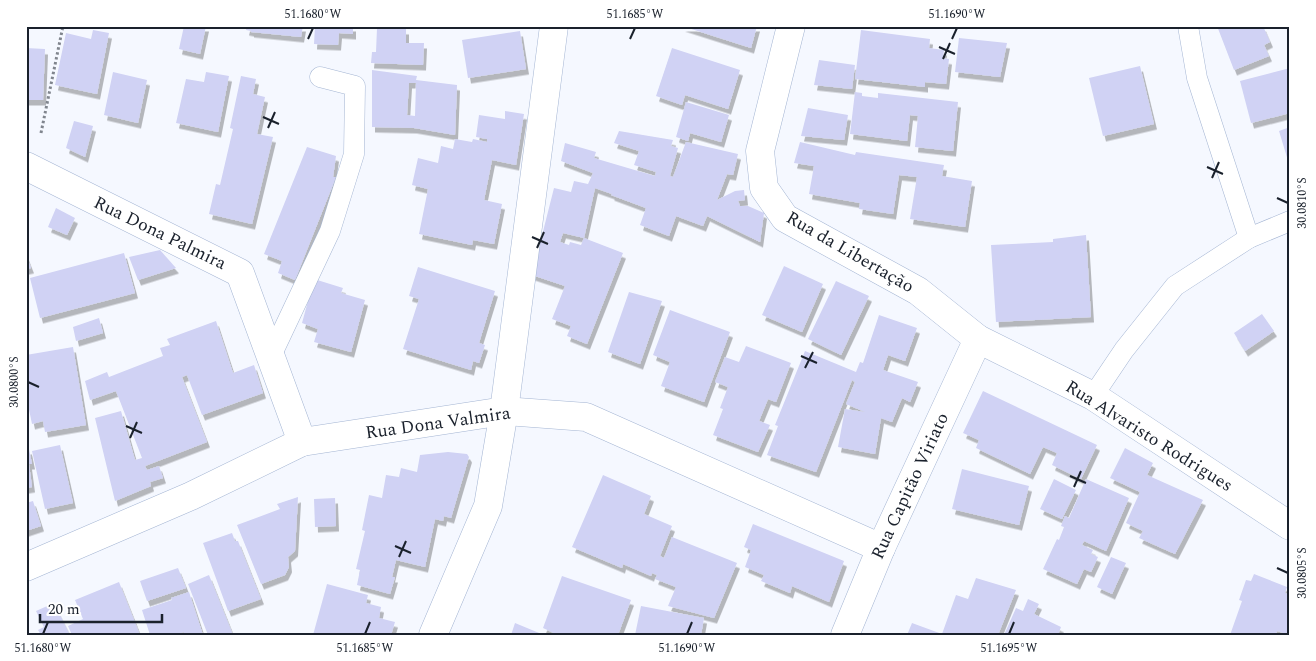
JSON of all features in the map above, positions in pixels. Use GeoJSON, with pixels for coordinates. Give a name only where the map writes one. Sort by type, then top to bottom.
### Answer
{"type":"FeatureCollection","features":[{"type":"Feature","properties":{"kind":"street"},"geometry":{"type":"LineString","coordinates":[[433,635],[488,506],[504,410],[554,26]]}},
{"type":"Feature","properties":{"kind":"street","name":"Rua da Libertação"},"geometry":{"type":"LineString","coordinates":[[791,26],[760,151],[764,188],[785,218],[918,291],[978,339]]}},
{"type":"Feature","properties":{"kind":"street","name":"Rua Dona Palmira"},"geometry":{"type":"LineString","coordinates":[[30,168],[240,273],[302,442]]}},
{"type":"Feature","properties":{"kind":"street","name":"Rua Alvaristo Rodrigues"},"geometry":{"type":"LineString","coordinates":[[978,339],[1093,396],[1290,526]]}},
{"type":"Feature","properties":{"kind":"street","name":"Rua Capitão Viriato"},"geometry":{"type":"LineString","coordinates":[[845,635],[880,548],[978,339]]}},
{"type":"Feature","properties":{"kind":"street","name":"Rua Dona Valmira"},"geometry":{"type":"LineString","coordinates":[[26,567],[191,496],[302,442],[504,410],[586,417],[880,548]]}},
{"type":"Feature","properties":{"kind":"lane"},"geometry":{"type":"LineString","coordinates":[[1188,26],[1197,78],[1248,238]]}},
{"type":"Feature","properties":{"kind":"lane"},"geometry":{"type":"LineString","coordinates":[[271,356],[330,231],[354,154],[355,86],[320,78]]}},
{"type":"Feature","properties":{"kind":"lane"},"geometry":{"type":"LineString","coordinates":[[1093,396],[1124,350],[1175,286],[1248,238],[1290,221]]}},
{"type":"Feature","properties":{"kind":"path"},"geometry":{"type":"LineString","coordinates":[[30,168],[63,26]]}},
{"type":"Feature","properties":{"kind":"building"},"geometry":{"type":"Polygon","coordinates":[[[184,26],[206,26],[200,54],[179,49],[184,26]]]}},
{"type":"Feature","properties":{"kind":"building"},"geometry":{"type":"Polygon","coordinates":[[[247,26],[303,26],[301,37],[251,32],[246,30],[247,26]]]}},
{"type":"Feature","properties":{"kind":"building"},"geometry":{"type":"Polygon","coordinates":[[[315,26],[353,26],[353,34],[339,33],[338,45],[314,44],[315,26]]]}},
{"type":"Feature","properties":{"kind":"building"},"geometry":{"type":"Polygon","coordinates":[[[682,26],[757,26],[751,48],[682,26]]]}},
{"type":"Feature","properties":{"kind":"building"},"geometry":{"type":"Polygon","coordinates":[[[1217,26],[1263,26],[1270,42],[1264,45],[1269,56],[1234,70],[1217,26]]]}},
{"type":"Feature","properties":{"kind":"building"},"geometry":{"type":"Polygon","coordinates":[[[377,28],[406,29],[406,43],[424,43],[423,65],[371,63],[372,52],[376,52],[377,28]]]}},
{"type":"Feature","properties":{"kind":"building"},"geometry":{"type":"Polygon","coordinates":[[[93,30],[109,33],[97,94],[55,85],[66,33],[91,39],[93,30]]]}},
{"type":"Feature","properties":{"kind":"building"},"geometry":{"type":"Polygon","coordinates":[[[861,30],[930,39],[929,48],[944,50],[943,58],[949,59],[946,84],[925,82],[925,87],[855,79],[861,30]]]}},
{"type":"Feature","properties":{"kind":"building"},"geometry":{"type":"Polygon","coordinates":[[[520,31],[526,69],[468,78],[462,40],[520,31]]]}},
{"type":"Feature","properties":{"kind":"building"},"geometry":{"type":"Polygon","coordinates":[[[959,38],[1007,43],[1000,77],[955,72],[959,38]]]}},
{"type":"Feature","properties":{"kind":"building"},"geometry":{"type":"Polygon","coordinates":[[[26,48],[45,49],[43,100],[26,100],[26,48]]]}},
{"type":"Feature","properties":{"kind":"building"},"geometry":{"type":"Polygon","coordinates":[[[672,48],[740,70],[728,109],[685,95],[682,105],[656,96],[672,48]]]}},
{"type":"Feature","properties":{"kind":"building"},"geometry":{"type":"Polygon","coordinates":[[[819,60],[855,65],[852,89],[814,85],[819,60]]]}},
{"type":"Feature","properties":{"kind":"building"},"geometry":{"type":"Polygon","coordinates":[[[1140,66],[1154,124],[1103,136],[1089,78],[1140,66]]]}},
{"type":"Feature","properties":{"kind":"building"},"geometry":{"type":"Polygon","coordinates":[[[1290,68],[1290,113],[1251,123],[1240,81],[1290,68]]]}},
{"type":"Feature","properties":{"kind":"building"},"geometry":{"type":"Polygon","coordinates":[[[372,70],[417,76],[416,80],[457,85],[455,135],[414,128],[372,127],[372,70]],[[409,83],[407,115],[415,116],[416,83],[409,83]]]}},
{"type":"Feature","properties":{"kind":"building"},"geometry":{"type":"Polygon","coordinates":[[[113,72],[147,80],[138,123],[104,115],[113,72]]]}},
{"type":"Feature","properties":{"kind":"building"},"geometry":{"type":"Polygon","coordinates":[[[206,72],[229,76],[218,132],[176,123],[186,79],[204,82],[206,72]]]}},
{"type":"Feature","properties":{"kind":"building"},"geometry":{"type":"Polygon","coordinates":[[[241,76],[256,79],[253,94],[265,97],[257,134],[273,137],[252,224],[209,214],[216,184],[220,185],[233,129],[230,128],[241,76]]]}},
{"type":"Feature","properties":{"kind":"building"},"geometry":{"type":"Polygon","coordinates":[[[855,92],[862,93],[862,96],[878,98],[878,93],[958,102],[953,151],[915,147],[918,116],[910,115],[907,141],[850,134],[855,92]]]}},
{"type":"Feature","properties":{"kind":"building"},"geometry":{"type":"Polygon","coordinates":[[[686,102],[729,115],[721,142],[690,133],[688,141],[676,137],[686,102]]]}},
{"type":"Feature","properties":{"kind":"building"},"geometry":{"type":"Polygon","coordinates":[[[808,108],[848,115],[844,140],[801,136],[808,108]]]}},
{"type":"Feature","properties":{"kind":"building"},"geometry":{"type":"Polygon","coordinates":[[[505,111],[524,114],[516,165],[492,160],[484,200],[502,204],[494,244],[473,240],[472,245],[419,234],[428,189],[412,185],[418,158],[438,163],[441,146],[453,149],[455,139],[472,142],[473,139],[487,142],[487,139],[476,137],[479,115],[505,119],[505,111]]]}},
{"type":"Feature","properties":{"kind":"building"},"geometry":{"type":"Polygon","coordinates":[[[74,121],[93,126],[85,157],[66,148],[74,121]]]}},
{"type":"Feature","properties":{"kind":"building"},"geometry":{"type":"Polygon","coordinates":[[[1290,127],[1290,164],[1289,164],[1279,131],[1290,127]]]}},
{"type":"Feature","properties":{"kind":"building"},"geometry":{"type":"Polygon","coordinates":[[[619,131],[673,140],[671,146],[678,148],[670,176],[673,177],[686,142],[738,154],[733,175],[727,174],[717,200],[735,191],[744,190],[745,200],[738,201],[740,206],[748,206],[764,213],[760,242],[707,216],[703,226],[676,216],[669,236],[640,225],[646,208],[595,188],[584,238],[623,253],[587,344],[567,336],[571,326],[552,319],[565,286],[532,275],[554,188],[571,192],[574,181],[588,184],[593,173],[561,161],[565,143],[596,152],[594,158],[655,176],[656,172],[634,165],[639,151],[614,143],[619,131]],[[563,233],[560,242],[569,245],[570,242],[581,245],[584,238],[563,233]]]}},
{"type":"Feature","properties":{"kind":"building"},"geometry":{"type":"Polygon","coordinates":[[[800,142],[855,155],[856,152],[944,165],[942,176],[972,181],[965,227],[910,219],[917,177],[899,175],[893,214],[859,209],[860,203],[809,194],[814,166],[794,163],[800,142]]]}},
{"type":"Feature","properties":{"kind":"building"},"geometry":{"type":"Polygon","coordinates":[[[307,147],[336,156],[333,177],[336,177],[295,280],[278,273],[282,261],[264,254],[307,147]]]}},
{"type":"Feature","properties":{"kind":"building"},"geometry":{"type":"Polygon","coordinates":[[[56,208],[75,218],[67,235],[48,227],[56,208]]]}},
{"type":"Feature","properties":{"kind":"building"},"geometry":{"type":"Polygon","coordinates":[[[1086,235],[1091,317],[996,322],[991,245],[1053,242],[1053,239],[1086,235]]]}},
{"type":"Feature","properties":{"kind":"building"},"geometry":{"type":"Polygon","coordinates":[[[160,250],[176,268],[138,280],[129,257],[160,250]]]}},
{"type":"Feature","properties":{"kind":"building"},"geometry":{"type":"Polygon","coordinates":[[[124,253],[135,293],[40,318],[30,278],[124,253]]]}},
{"type":"Feature","properties":{"kind":"building"},"geometry":{"type":"Polygon","coordinates":[[[26,255],[31,268],[26,269],[26,255]]]}},
{"type":"Feature","properties":{"kind":"building"},"geometry":{"type":"Polygon","coordinates":[[[784,266],[823,284],[802,332],[762,315],[784,266]]]}},
{"type":"Feature","properties":{"kind":"building"},"geometry":{"type":"Polygon","coordinates":[[[418,267],[495,291],[479,343],[485,345],[479,363],[473,361],[471,370],[403,349],[419,299],[409,296],[418,267]]]}},
{"type":"Feature","properties":{"kind":"building"},"geometry":{"type":"Polygon","coordinates":[[[314,279],[343,288],[341,293],[365,300],[351,352],[314,342],[318,329],[302,323],[314,279]]]}},
{"type":"Feature","properties":{"kind":"building"},"geometry":{"type":"Polygon","coordinates":[[[836,281],[869,296],[841,355],[808,339],[836,281]]]}},
{"type":"Feature","properties":{"kind":"building"},"geometry":{"type":"Polygon","coordinates":[[[629,292],[662,301],[640,364],[608,352],[629,292]]]}},
{"type":"Feature","properties":{"kind":"building"},"geometry":{"type":"Polygon","coordinates":[[[670,310],[730,332],[704,402],[661,386],[670,362],[653,355],[670,310]]]}},
{"type":"Feature","properties":{"kind":"building"},"geometry":{"type":"Polygon","coordinates":[[[1262,314],[1274,331],[1245,351],[1234,333],[1262,314]]]}},
{"type":"Feature","properties":{"kind":"building"},"geometry":{"type":"Polygon","coordinates":[[[879,315],[917,328],[905,361],[888,355],[883,370],[918,382],[910,402],[902,398],[892,422],[881,418],[875,454],[838,447],[845,409],[865,412],[846,404],[855,382],[852,380],[816,472],[767,455],[778,426],[775,425],[805,351],[856,372],[860,362],[863,363],[879,315]]]}},
{"type":"Feature","properties":{"kind":"building"},"geometry":{"type":"Polygon","coordinates":[[[99,318],[103,333],[76,341],[73,327],[99,318]]]}},
{"type":"Feature","properties":{"kind":"building"},"geometry":{"type":"Polygon","coordinates":[[[216,321],[233,373],[254,365],[263,393],[202,415],[187,375],[182,377],[207,442],[145,466],[147,470],[159,466],[163,478],[150,482],[151,486],[115,501],[95,418],[121,411],[135,460],[142,458],[116,391],[90,400],[85,381],[107,372],[109,377],[163,356],[160,348],[170,345],[167,339],[216,321]]]}},
{"type":"Feature","properties":{"kind":"building"},"geometry":{"type":"Polygon","coordinates":[[[746,346],[791,363],[776,402],[768,399],[759,421],[770,425],[758,452],[713,435],[723,409],[720,408],[728,387],[715,382],[725,357],[739,362],[746,346]]]}},
{"type":"Feature","properties":{"kind":"building"},"geometry":{"type":"Polygon","coordinates":[[[73,347],[86,425],[45,432],[43,421],[32,424],[26,395],[26,355],[73,347]]]}},
{"type":"Feature","properties":{"kind":"building"},"geometry":{"type":"Polygon","coordinates":[[[983,391],[1097,445],[1081,479],[1052,465],[1057,453],[1043,447],[1030,474],[976,448],[979,440],[963,433],[983,391]]]}},
{"type":"Feature","properties":{"kind":"building"},"geometry":{"type":"Polygon","coordinates":[[[60,445],[73,503],[45,509],[32,451],[60,445]]]}},
{"type":"Feature","properties":{"kind":"building"},"geometry":{"type":"Polygon","coordinates":[[[1125,448],[1153,463],[1147,475],[1203,500],[1175,554],[1139,538],[1143,531],[1126,523],[1140,492],[1110,478],[1125,448]]]}},
{"type":"Feature","properties":{"kind":"building"},"geometry":{"type":"Polygon","coordinates":[[[26,449],[29,449],[32,464],[29,464],[32,487],[26,488],[26,449]]]}},
{"type":"Feature","properties":{"kind":"building"},"geometry":{"type":"Polygon","coordinates":[[[448,452],[467,454],[469,457],[451,518],[444,516],[443,521],[435,519],[425,567],[396,560],[392,577],[395,577],[390,594],[357,585],[360,570],[356,569],[365,531],[362,530],[369,495],[382,498],[386,475],[399,477],[401,468],[417,472],[420,455],[448,452]]]}},
{"type":"Feature","properties":{"kind":"building"},"geometry":{"type":"Polygon","coordinates":[[[962,469],[1029,486],[1019,525],[952,509],[962,469]]]}},
{"type":"Feature","properties":{"kind":"building"},"geometry":{"type":"Polygon","coordinates":[[[603,475],[651,496],[644,514],[672,526],[660,556],[664,558],[672,537],[737,563],[714,618],[668,606],[676,587],[655,579],[657,575],[652,573],[651,576],[623,564],[622,568],[572,547],[603,475]]]}},
{"type":"Feature","properties":{"kind":"building"},"geometry":{"type":"Polygon","coordinates":[[[1054,479],[1076,490],[1062,519],[1040,509],[1054,479]]]}},
{"type":"Feature","properties":{"kind":"building"},"geometry":{"type":"Polygon","coordinates":[[[1086,479],[1129,498],[1106,551],[1084,541],[1082,545],[1093,550],[1091,554],[1098,557],[1091,572],[1084,569],[1077,584],[1043,569],[1057,539],[1059,540],[1064,527],[1061,526],[1065,516],[1069,518],[1086,479]]]}},
{"type":"Feature","properties":{"kind":"building"},"geometry":{"type":"Polygon","coordinates":[[[298,497],[295,551],[288,557],[289,567],[285,575],[261,584],[237,525],[280,509],[277,504],[298,497]]]}},
{"type":"Feature","properties":{"kind":"building"},"geometry":{"type":"Polygon","coordinates":[[[335,498],[336,526],[315,527],[314,499],[335,498]]]}},
{"type":"Feature","properties":{"kind":"building"},"geometry":{"type":"Polygon","coordinates":[[[33,501],[41,526],[26,531],[26,503],[33,501]]]}},
{"type":"Feature","properties":{"kind":"building"},"geometry":{"type":"Polygon","coordinates":[[[753,524],[844,561],[829,602],[792,586],[790,593],[761,581],[764,575],[745,567],[751,550],[744,547],[753,524]]]}},
{"type":"Feature","properties":{"kind":"building"},"geometry":{"type":"Polygon","coordinates":[[[232,533],[235,541],[238,541],[261,599],[228,611],[203,543],[232,533]]]}},
{"type":"Feature","properties":{"kind":"building"},"geometry":{"type":"Polygon","coordinates":[[[1111,557],[1126,563],[1112,594],[1097,587],[1111,557]]]}},
{"type":"Feature","properties":{"kind":"building"},"geometry":{"type":"Polygon","coordinates":[[[178,568],[186,588],[147,601],[140,581],[178,568]]]}},
{"type":"Feature","properties":{"kind":"building"},"geometry":{"type":"Polygon","coordinates":[[[1254,574],[1287,587],[1285,593],[1290,595],[1288,603],[1290,603],[1290,635],[1277,631],[1276,635],[1230,635],[1242,601],[1239,600],[1246,580],[1251,581],[1254,574]]]}},
{"type":"Feature","properties":{"kind":"building"},"geometry":{"type":"Polygon","coordinates":[[[209,575],[233,635],[208,635],[188,584],[209,575]]]}},
{"type":"Feature","properties":{"kind":"building"},"geometry":{"type":"Polygon","coordinates":[[[562,576],[631,600],[618,635],[558,635],[543,628],[562,576]]]}},
{"type":"Feature","properties":{"kind":"building"},"geometry":{"type":"Polygon","coordinates":[[[976,578],[1016,590],[998,635],[907,635],[912,623],[942,634],[956,595],[968,599],[976,578]]]}},
{"type":"Feature","properties":{"kind":"building"},"geometry":{"type":"Polygon","coordinates":[[[119,582],[140,635],[72,635],[68,626],[83,619],[75,600],[119,582]]]}},
{"type":"Feature","properties":{"kind":"building"},"geometry":{"type":"Polygon","coordinates":[[[327,584],[368,595],[366,603],[381,607],[379,618],[395,622],[391,635],[313,635],[327,584]]]}},
{"type":"Feature","properties":{"kind":"building"},"geometry":{"type":"Polygon","coordinates":[[[189,592],[203,635],[184,635],[184,632],[175,635],[150,635],[142,610],[189,592]]]}},
{"type":"Feature","properties":{"kind":"building"},"geometry":{"type":"Polygon","coordinates":[[[1028,599],[1039,604],[1034,614],[1061,627],[1058,635],[1004,635],[1016,608],[1023,611],[1028,599]]]}},
{"type":"Feature","properties":{"kind":"building"},"geometry":{"type":"Polygon","coordinates":[[[54,603],[70,635],[41,635],[38,630],[44,627],[36,611],[54,603]]]}},
{"type":"Feature","properties":{"kind":"building"},"geometry":{"type":"Polygon","coordinates":[[[641,606],[704,618],[701,635],[635,635],[641,606]]]}},
{"type":"Feature","properties":{"kind":"building"},"geometry":{"type":"Polygon","coordinates":[[[515,623],[544,635],[511,635],[515,623]]]}}]}
